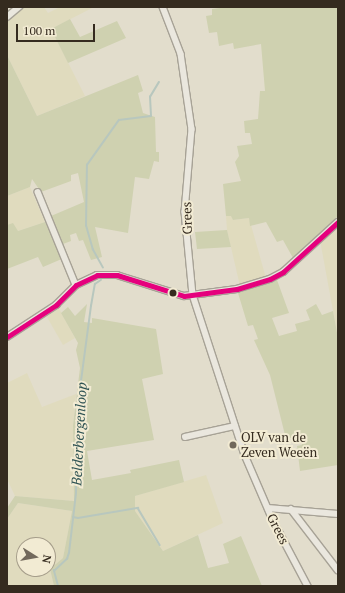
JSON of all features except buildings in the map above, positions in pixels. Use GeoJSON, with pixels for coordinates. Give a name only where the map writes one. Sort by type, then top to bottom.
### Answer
{"type":"FeatureCollection","features":[{"type":"Feature","properties":{"kind":"street"},"geometry":{"type":"LineString","coordinates":[[7,17],[19,7]]}},
{"type":"Feature","properties":{"kind":"street","name":"Grees"},"geometry":{"type":"LineString","coordinates":[[164,7],[181,54],[192,130],[185,212],[193,295],[235,426],[268,508],[308,586]]}},
{"type":"Feature","properties":{"kind":"street"},"geometry":{"type":"LineString","coordinates":[[38,192],[76,285]]}},
{"type":"Feature","properties":{"kind":"street"},"geometry":{"type":"LineString","coordinates":[[7,337],[56,305],[76,285],[88,278],[107,273],[179,296],[246,287],[276,276],[338,222]]}},
{"type":"Feature","properties":{"kind":"street"},"geometry":{"type":"LineString","coordinates":[[185,437],[235,426]]}},
{"type":"Feature","properties":{"kind":"street"},"geometry":{"type":"LineString","coordinates":[[268,508],[338,514]]}},
{"type":"Feature","properties":{"kind":"street"},"geometry":{"type":"LineString","coordinates":[[291,509],[338,570]]}},
{"type":"Feature","properties":{"kind":"shaded area"},"geometry":{"type":"Polygon","coordinates":[[[24,7],[44,7],[48,13],[60,7],[94,7],[51,29],[85,96],[37,116],[7,55],[7,20],[24,7]]]}},
{"type":"Feature","properties":{"kind":"shaded area"},"geometry":{"type":"Polygon","coordinates":[[[30,187],[45,222],[18,231],[7,225],[7,196],[30,187]]]}},
{"type":"Feature","properties":{"kind":"shaded area"},"geometry":{"type":"Polygon","coordinates":[[[232,215],[233,220],[249,218],[266,278],[240,286],[227,230],[226,216],[232,215]]]}},
{"type":"Feature","properties":{"kind":"shaded area"},"geometry":{"type":"Polygon","coordinates":[[[338,226],[338,338],[320,240],[338,226]]]}},
{"type":"Feature","properties":{"kind":"shaded area"},"geometry":{"type":"Polygon","coordinates":[[[58,307],[75,338],[63,345],[47,317],[58,307]]]}},
{"type":"Feature","properties":{"kind":"shaded area"},"geometry":{"type":"Polygon","coordinates":[[[27,373],[42,407],[76,394],[73,425],[74,501],[15,496],[7,479],[7,383],[27,373]]]}},
{"type":"Feature","properties":{"kind":"shaded area"},"geometry":{"type":"Polygon","coordinates":[[[206,475],[223,523],[163,551],[135,511],[135,496],[206,475]]]}},
{"type":"Feature","properties":{"kind":"shaded area"},"geometry":{"type":"Polygon","coordinates":[[[18,503],[72,511],[63,558],[56,564],[56,537],[16,537],[16,577],[52,577],[54,586],[7,586],[7,519],[18,503]]]}},
{"type":"Feature","properties":{"kind":"green space"},"geometry":{"type":"Polygon","coordinates":[[[227,7],[338,7],[338,216],[293,258],[283,240],[277,242],[266,222],[250,226],[249,218],[233,220],[231,216],[226,216],[223,184],[241,181],[235,162],[239,156],[237,146],[252,144],[250,133],[245,133],[244,121],[258,119],[260,91],[265,91],[261,44],[234,49],[233,43],[219,46],[217,32],[209,33],[206,16],[212,15],[212,9],[227,7]]]}},
{"type":"Feature","properties":{"kind":"green space"},"geometry":{"type":"Polygon","coordinates":[[[70,19],[80,37],[117,21],[126,38],[68,63],[51,29],[70,19]]]}},
{"type":"Feature","properties":{"kind":"green space"},"geometry":{"type":"Polygon","coordinates":[[[7,55],[37,116],[138,75],[143,91],[138,93],[143,113],[155,117],[156,152],[159,152],[159,162],[154,161],[149,179],[135,177],[128,233],[95,227],[102,257],[91,260],[83,240],[79,241],[76,233],[70,235],[71,241],[63,244],[51,216],[84,202],[78,173],[71,175],[71,181],[41,192],[32,179],[30,187],[7,196],[7,55]]]}},
{"type":"Feature","properties":{"kind":"green space"},"geometry":{"type":"Polygon","coordinates":[[[45,222],[64,258],[43,267],[38,257],[7,269],[7,225],[13,223],[18,231],[45,222]]]}},
{"type":"Feature","properties":{"kind":"green space"},"geometry":{"type":"Polygon","coordinates":[[[227,230],[231,247],[197,249],[195,232],[227,230]]]}},
{"type":"Feature","properties":{"kind":"green space"},"geometry":{"type":"Polygon","coordinates":[[[277,280],[289,313],[272,318],[279,336],[297,331],[295,324],[310,320],[306,310],[316,304],[322,315],[333,311],[338,338],[338,465],[300,471],[297,446],[302,445],[299,436],[286,439],[270,375],[254,340],[258,339],[253,325],[248,326],[238,293],[277,280]]]}},
{"type":"Feature","properties":{"kind":"green space"},"geometry":{"type":"Polygon","coordinates":[[[87,304],[84,322],[92,323],[92,318],[156,329],[163,374],[142,379],[154,440],[87,451],[92,480],[131,473],[130,470],[179,460],[184,482],[135,496],[135,511],[163,551],[198,535],[208,568],[229,563],[223,544],[241,536],[262,586],[54,586],[52,577],[56,577],[56,564],[63,558],[72,511],[18,503],[7,519],[7,508],[15,496],[74,501],[73,425],[80,368],[76,350],[78,343],[61,313],[68,307],[75,316],[87,304]]]}},
{"type":"Feature","properties":{"kind":"waterway","name":"Belderbergenloop"},"geometry":{"type":"LineString","coordinates":[[103,268],[93,250],[86,226],[87,165],[119,120],[151,116],[150,97],[159,82]]}},
{"type":"Feature","properties":{"kind":"waterway","name":"Belderbergenloop"},"geometry":{"type":"LineString","coordinates":[[58,586],[54,571],[67,559],[69,553],[76,493],[77,411],[95,284],[101,280]]}},
{"type":"Feature","properties":{"kind":"waterway"},"geometry":{"type":"LineString","coordinates":[[73,517],[78,518],[138,508],[160,545]]}},
{"type":"Feature","properties":{"kind":"transit line"},"geometry":{"type":"LineString","coordinates":[[7,337],[56,305],[76,285],[97,275],[117,275],[184,296],[237,289],[270,279],[283,272],[338,222]]}},
{"type":"Feature","properties":{"kind":"place","name":"OLV van de Zeven Weeën"},"geometry":{"type":"Point","coordinates":[233,445]}}]}
